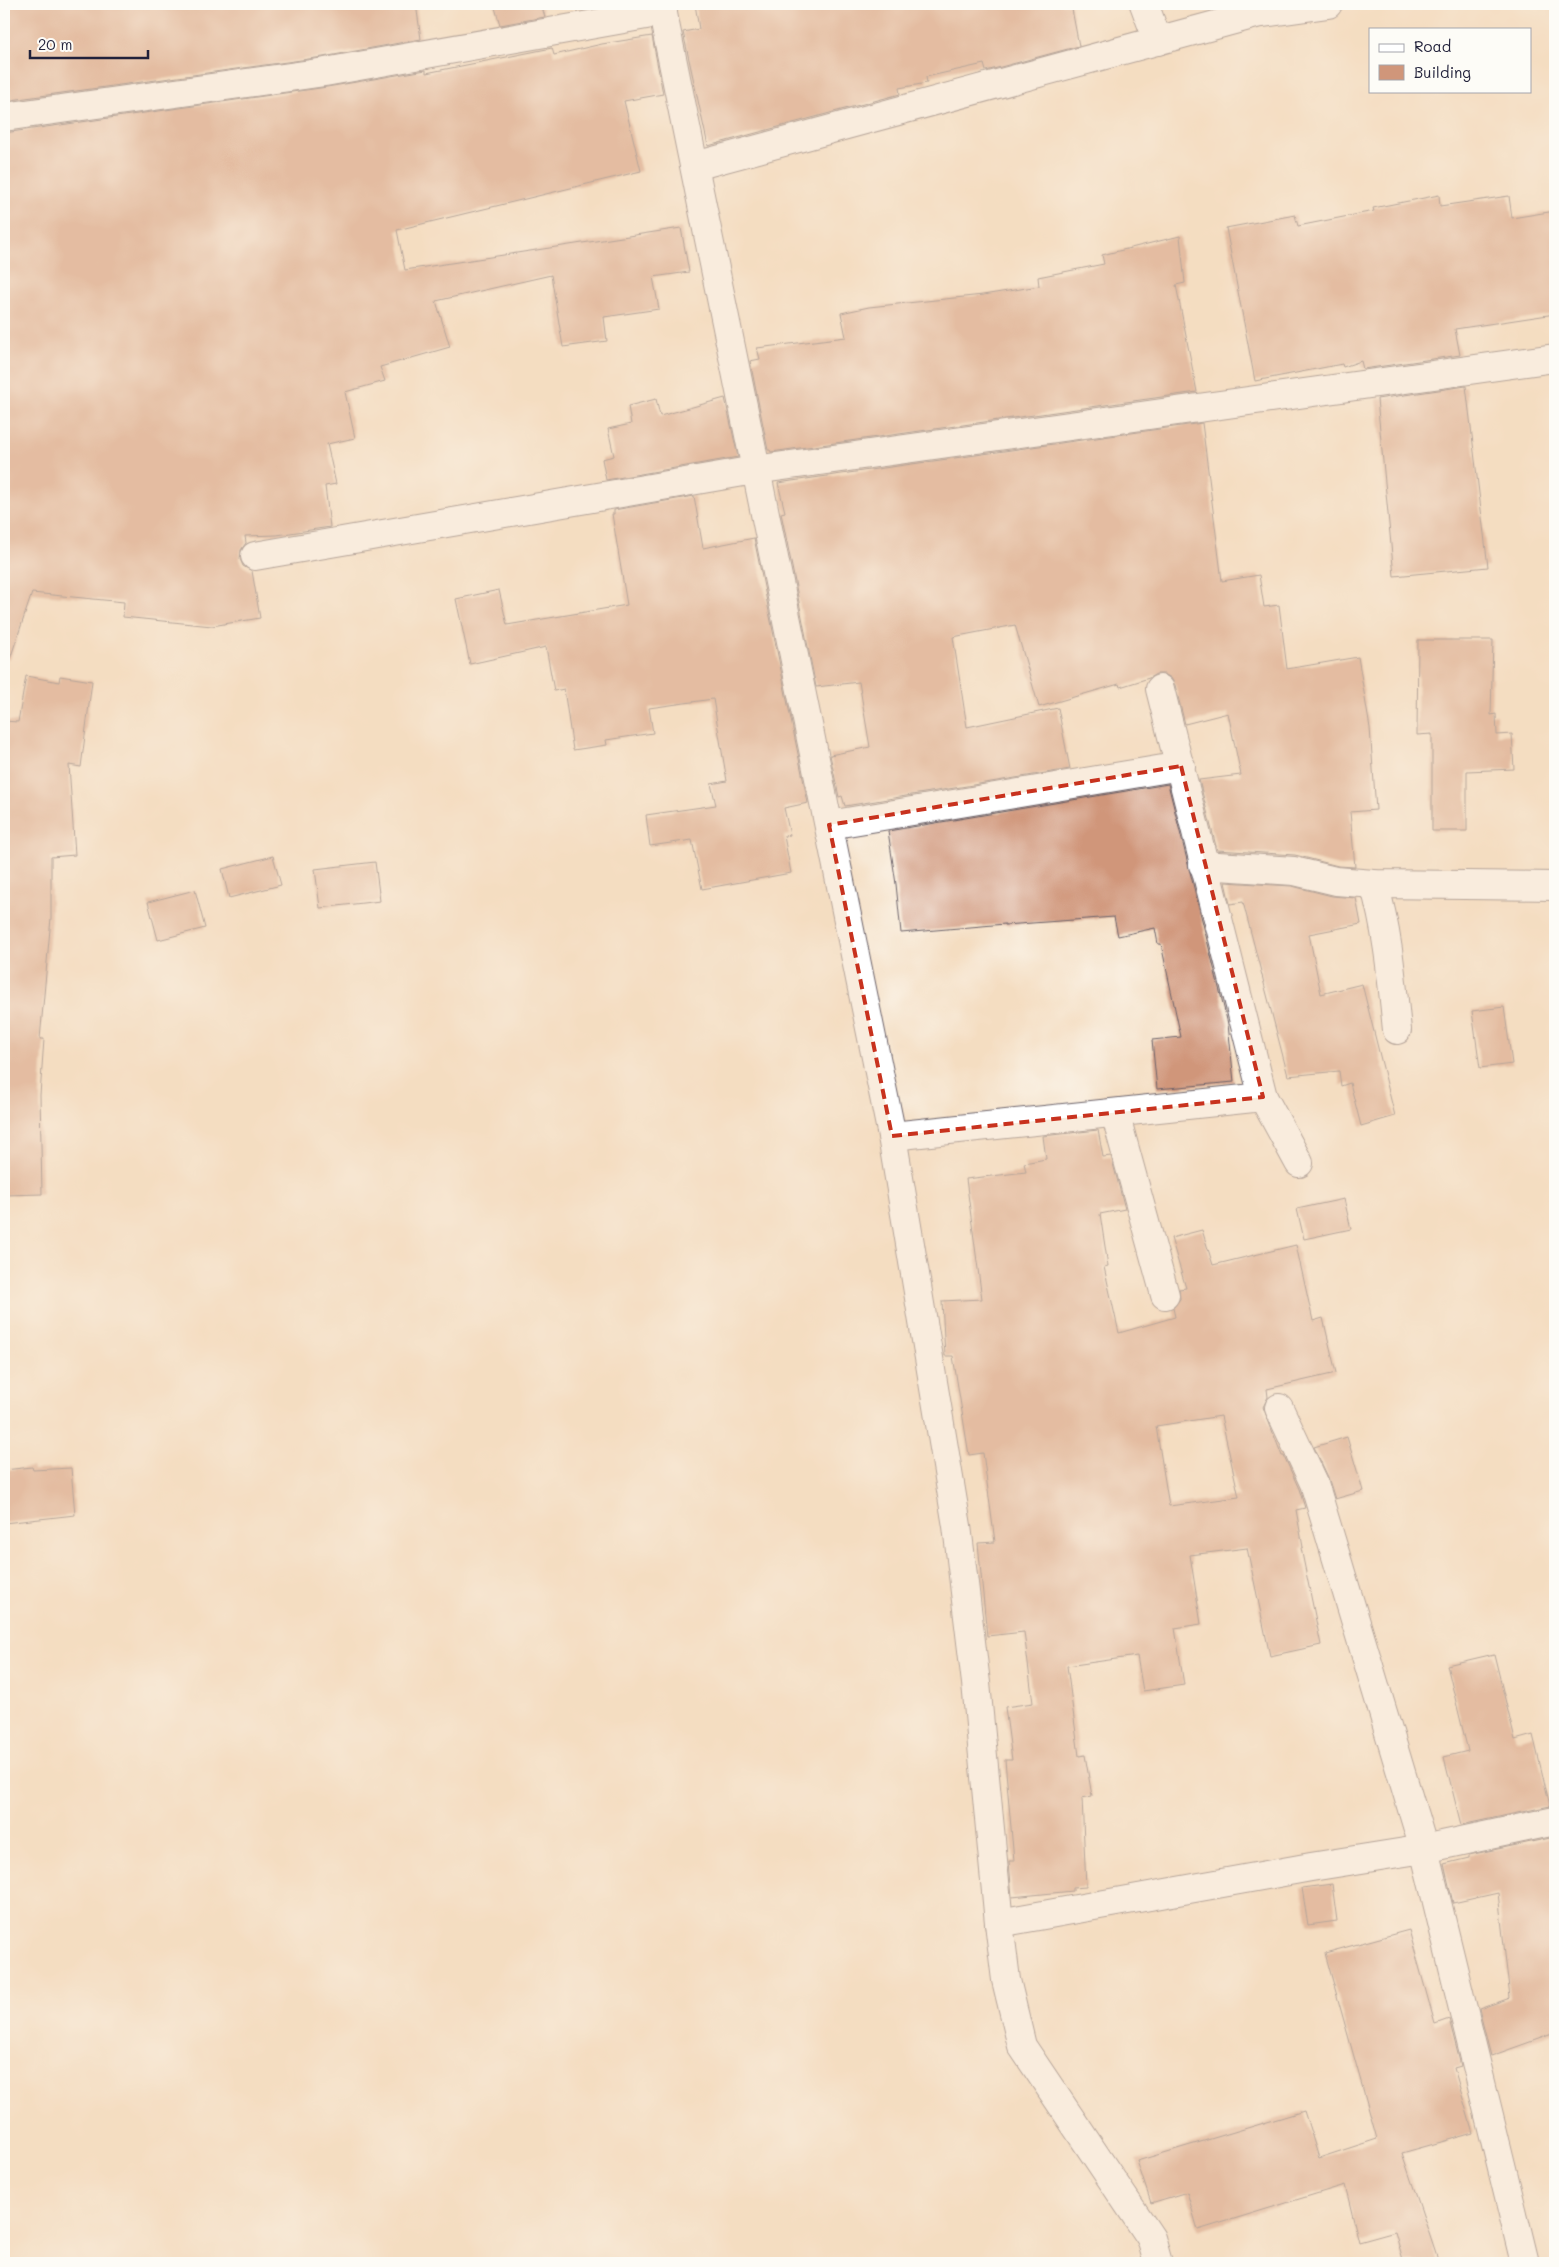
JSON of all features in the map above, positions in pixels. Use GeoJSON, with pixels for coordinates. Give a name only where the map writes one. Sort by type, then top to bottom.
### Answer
{"type":"FeatureCollection","features":[{"type":"Feature","properties":{"kind":"street"},"geometry":{"type":"LineString","coordinates":[[1144,4],[1158,41]]}},
{"type":"Feature","properties":{"kind":"street"},"geometry":{"type":"LineString","coordinates":[[695,166],[1158,41],[1272,8],[1328,4]]}},
{"type":"Feature","properties":{"kind":"street"},"geometry":{"type":"LineString","coordinates":[[4,117],[326,72],[662,8],[892,1136],[957,1526],[976,1683],[1006,1980],[1022,2046],[1151,2238],[1158,2263]]}},
{"type":"Feature","properties":{"kind":"street"},"geometry":{"type":"LineString","coordinates":[[255,556],[755,470],[1555,358]]}},
{"type":"Feature","properties":{"kind":"street"},"geometry":{"type":"LineString","coordinates":[[1160,689],[1181,766],[1203,864],[1263,1097],[1299,1163]]}},
{"type":"Feature","properties":{"kind":"street"},"geometry":{"type":"LineString","coordinates":[[829,825],[1181,766]]}},
{"type":"Feature","properties":{"kind":"street"},"geometry":{"type":"LineString","coordinates":[[1203,864],[1294,871],[1336,881],[1374,884],[1555,886]]}},
{"type":"Feature","properties":{"kind":"street"},"geometry":{"type":"LineString","coordinates":[[1374,884],[1381,907],[1392,971],[1396,1030]]}},
{"type":"Feature","properties":{"kind":"street"},"geometry":{"type":"LineString","coordinates":[[892,1136],[1263,1097]]}},
{"type":"Feature","properties":{"kind":"street"},"geometry":{"type":"LineString","coordinates":[[1115,1113],[1165,1295]]}},
{"type":"Feature","properties":{"kind":"street"},"geometry":{"type":"LineString","coordinates":[[1279,1408],[1314,1483],[1424,1849],[1525,2263]]}},
{"type":"Feature","properties":{"kind":"street"},"geometry":{"type":"LineString","coordinates":[[999,1923],[1311,1867],[1424,1849],[1555,1822]]}},
{"type":"Feature","properties":{"kind":"highlighted area"},"geometry":{"type":"Polygon","coordinates":[[[1181,766],[1263,1097],[892,1136],[829,825],[1181,766]]]}},
{"type":"Feature","properties":{"kind":"building"},"geometry":{"type":"Polygon","coordinates":[[[4,4],[416,4],[421,39],[323,57],[11,100],[4,47],[4,4]]]}},
{"type":"Feature","properties":{"kind":"building"},"geometry":{"type":"Polygon","coordinates":[[[494,4],[541,4],[545,17],[500,25],[494,4]]]}},
{"type":"Feature","properties":{"kind":"building"},"geometry":{"type":"Polygon","coordinates":[[[695,4],[1071,4],[1079,46],[986,71],[984,64],[926,77],[927,83],[899,88],[900,94],[708,146],[683,32],[699,29],[695,4]]]}},
{"type":"Feature","properties":{"kind":"building"},"geometry":{"type":"Polygon","coordinates":[[[652,36],[663,94],[624,101],[641,171],[397,230],[405,270],[681,228],[689,272],[653,277],[659,309],[604,317],[607,341],[563,347],[551,275],[436,301],[450,347],[380,367],[385,381],[345,392],[355,438],[327,444],[336,484],[325,486],[330,527],[277,535],[245,536],[246,543],[241,550],[240,559],[243,566],[252,571],[260,618],[212,626],[123,617],[124,602],[32,593],[10,659],[4,658],[4,133],[327,87],[426,70],[426,73],[552,48],[554,55],[602,44],[652,36]]]}},
{"type":"Feature","properties":{"kind":"building"},"geometry":{"type":"Polygon","coordinates":[[[1439,195],[1440,206],[1509,196],[1512,218],[1555,211],[1555,314],[1455,329],[1460,355],[1363,369],[1361,361],[1343,367],[1342,364],[1255,381],[1226,228],[1295,215],[1298,226],[1374,211],[1373,208],[1439,195]]]}},
{"type":"Feature","properties":{"kind":"building"},"geometry":{"type":"Polygon","coordinates":[[[1180,236],[1185,283],[1176,285],[1197,392],[771,452],[768,450],[750,361],[760,359],[757,348],[846,337],[841,313],[869,307],[983,295],[1039,286],[1038,277],[1104,264],[1102,255],[1180,236]]]}},
{"type":"Feature","properties":{"kind":"building"},"geometry":{"type":"Polygon","coordinates":[[[1466,386],[1488,567],[1394,576],[1377,399],[1466,386]]]}},
{"type":"Feature","properties":{"kind":"building"},"geometry":{"type":"Polygon","coordinates":[[[725,398],[738,457],[606,480],[602,459],[614,456],[608,429],[631,424],[628,406],[656,399],[660,416],[725,398]]]}},
{"type":"Feature","properties":{"kind":"building"},"geometry":{"type":"Polygon","coordinates":[[[1202,423],[1222,581],[1259,575],[1264,607],[1279,605],[1287,669],[1358,657],[1370,728],[1376,810],[1350,812],[1355,867],[1338,866],[1295,855],[1217,850],[1199,780],[1241,775],[1228,713],[1185,724],[1175,685],[1171,678],[1164,674],[1156,674],[1120,687],[1119,684],[1039,707],[1015,625],[953,637],[967,727],[1058,708],[1070,769],[845,806],[842,796],[839,797],[830,755],[870,747],[859,682],[816,687],[781,513],[785,512],[778,483],[1202,423]]]}},
{"type":"Feature","properties":{"kind":"building"},"geometry":{"type":"Polygon","coordinates":[[[694,496],[703,548],[754,538],[808,803],[784,808],[790,835],[784,836],[791,873],[702,889],[692,840],[650,846],[646,815],[716,805],[711,784],[727,781],[713,699],[649,708],[653,733],[606,740],[607,745],[573,750],[564,689],[554,691],[546,647],[470,664],[456,599],[499,590],[507,625],[627,605],[612,514],[614,514],[614,510],[694,496]]]}},
{"type":"Feature","properties":{"kind":"building"},"geometry":{"type":"Polygon","coordinates":[[[1418,640],[1493,640],[1491,715],[1496,714],[1497,735],[1512,734],[1514,769],[1467,771],[1467,831],[1432,831],[1432,734],[1417,735],[1418,640]]]}},
{"type":"Feature","properties":{"kind":"building"},"geometry":{"type":"Polygon","coordinates":[[[26,676],[59,682],[60,676],[92,681],[81,767],[69,765],[75,855],[51,857],[51,918],[40,1039],[44,1039],[40,1095],[42,1194],[4,1195],[4,721],[18,722],[26,676]]]}},
{"type":"Feature","properties":{"kind":"building"},"geometry":{"type":"Polygon","coordinates":[[[1168,784],[1228,1024],[1234,1082],[1157,1089],[1152,1040],[1181,1037],[1161,944],[1158,944],[1155,928],[1118,936],[1114,917],[901,933],[888,831],[1168,784]]]}},
{"type":"Feature","properties":{"kind":"building"},"geometry":{"type":"Polygon","coordinates":[[[273,856],[281,885],[229,898],[222,869],[273,856]]]}},
{"type":"Feature","properties":{"kind":"building"},"geometry":{"type":"Polygon","coordinates":[[[375,862],[380,901],[320,908],[315,869],[375,862]]]}},
{"type":"Feature","properties":{"kind":"building"},"geometry":{"type":"Polygon","coordinates":[[[1225,882],[1292,886],[1332,896],[1356,898],[1361,924],[1309,934],[1321,994],[1362,984],[1395,1116],[1361,1126],[1350,1083],[1341,1086],[1339,1071],[1288,1076],[1243,902],[1230,904],[1225,882]]]}},
{"type":"Feature","properties":{"kind":"building"},"geometry":{"type":"Polygon","coordinates":[[[195,890],[205,928],[158,940],[148,902],[195,890]]]}},
{"type":"Feature","properties":{"kind":"building"},"geometry":{"type":"Polygon","coordinates":[[[1504,1007],[1512,1064],[1480,1068],[1472,1011],[1504,1007]]]}},
{"type":"Feature","properties":{"kind":"building"},"geometry":{"type":"Polygon","coordinates":[[[1098,1130],[1103,1157],[1111,1156],[1125,1209],[1100,1214],[1108,1266],[1104,1267],[1119,1333],[1175,1317],[1173,1308],[1180,1299],[1179,1289],[1186,1288],[1171,1238],[1202,1230],[1213,1265],[1296,1245],[1313,1321],[1323,1318],[1336,1373],[1267,1389],[1268,1397],[1263,1407],[1282,1456],[1284,1456],[1299,1489],[1305,1508],[1296,1510],[1303,1547],[1301,1548],[1321,1645],[1270,1656],[1247,1548],[1190,1555],[1201,1624],[1175,1628],[1184,1685],[1143,1691],[1137,1656],[1067,1666],[1079,1756],[1085,1755],[1092,1796],[1082,1798],[1086,1887],[1073,1888],[1073,1891],[1012,1897],[1009,1861],[1014,1861],[1005,1760],[1012,1760],[1005,1707],[1033,1703],[1024,1632],[987,1636],[978,1543],[995,1542],[983,1453],[969,1455],[953,1356],[945,1356],[942,1301],[982,1299],[966,1179],[1026,1172],[1024,1163],[1046,1159],[1043,1136],[1098,1130]],[[1221,1416],[1156,1426],[1169,1506],[1239,1497],[1221,1416]]]}},
{"type":"Feature","properties":{"kind":"building"},"geometry":{"type":"Polygon","coordinates":[[[1344,1199],[1351,1229],[1304,1239],[1297,1209],[1344,1199]]]}},
{"type":"Feature","properties":{"kind":"building"},"geometry":{"type":"Polygon","coordinates":[[[1347,1437],[1363,1491],[1335,1499],[1328,1477],[1314,1447],[1347,1437]]]}},
{"type":"Feature","properties":{"kind":"building"},"geometry":{"type":"Polygon","coordinates":[[[32,1467],[33,1470],[71,1468],[75,1515],[4,1523],[4,1470],[32,1467]]]}},
{"type":"Feature","properties":{"kind":"building"},"geometry":{"type":"Polygon","coordinates":[[[1494,1654],[1515,1740],[1533,1735],[1550,1806],[1461,1825],[1444,1757],[1468,1751],[1447,1665],[1494,1654]]]}},
{"type":"Feature","properties":{"kind":"building"},"geometry":{"type":"Polygon","coordinates":[[[1555,1837],[1555,2033],[1491,2056],[1479,2009],[1510,1998],[1498,1893],[1453,1903],[1444,1864],[1469,1858],[1469,1855],[1555,1837]]]}},
{"type":"Feature","properties":{"kind":"building"},"geometry":{"type":"Polygon","coordinates":[[[1332,1884],[1337,1921],[1308,1925],[1302,1888],[1332,1884]]]}},
{"type":"Feature","properties":{"kind":"building"},"geometry":{"type":"Polygon","coordinates":[[[1409,1930],[1435,2024],[1449,2019],[1461,2066],[1454,2068],[1473,2133],[1402,2153],[1439,2263],[1404,2263],[1395,2232],[1359,2242],[1345,2185],[1198,2230],[1187,2192],[1151,2203],[1137,2161],[1304,2111],[1319,2158],[1377,2139],[1325,1953],[1409,1930]]]}}]}
